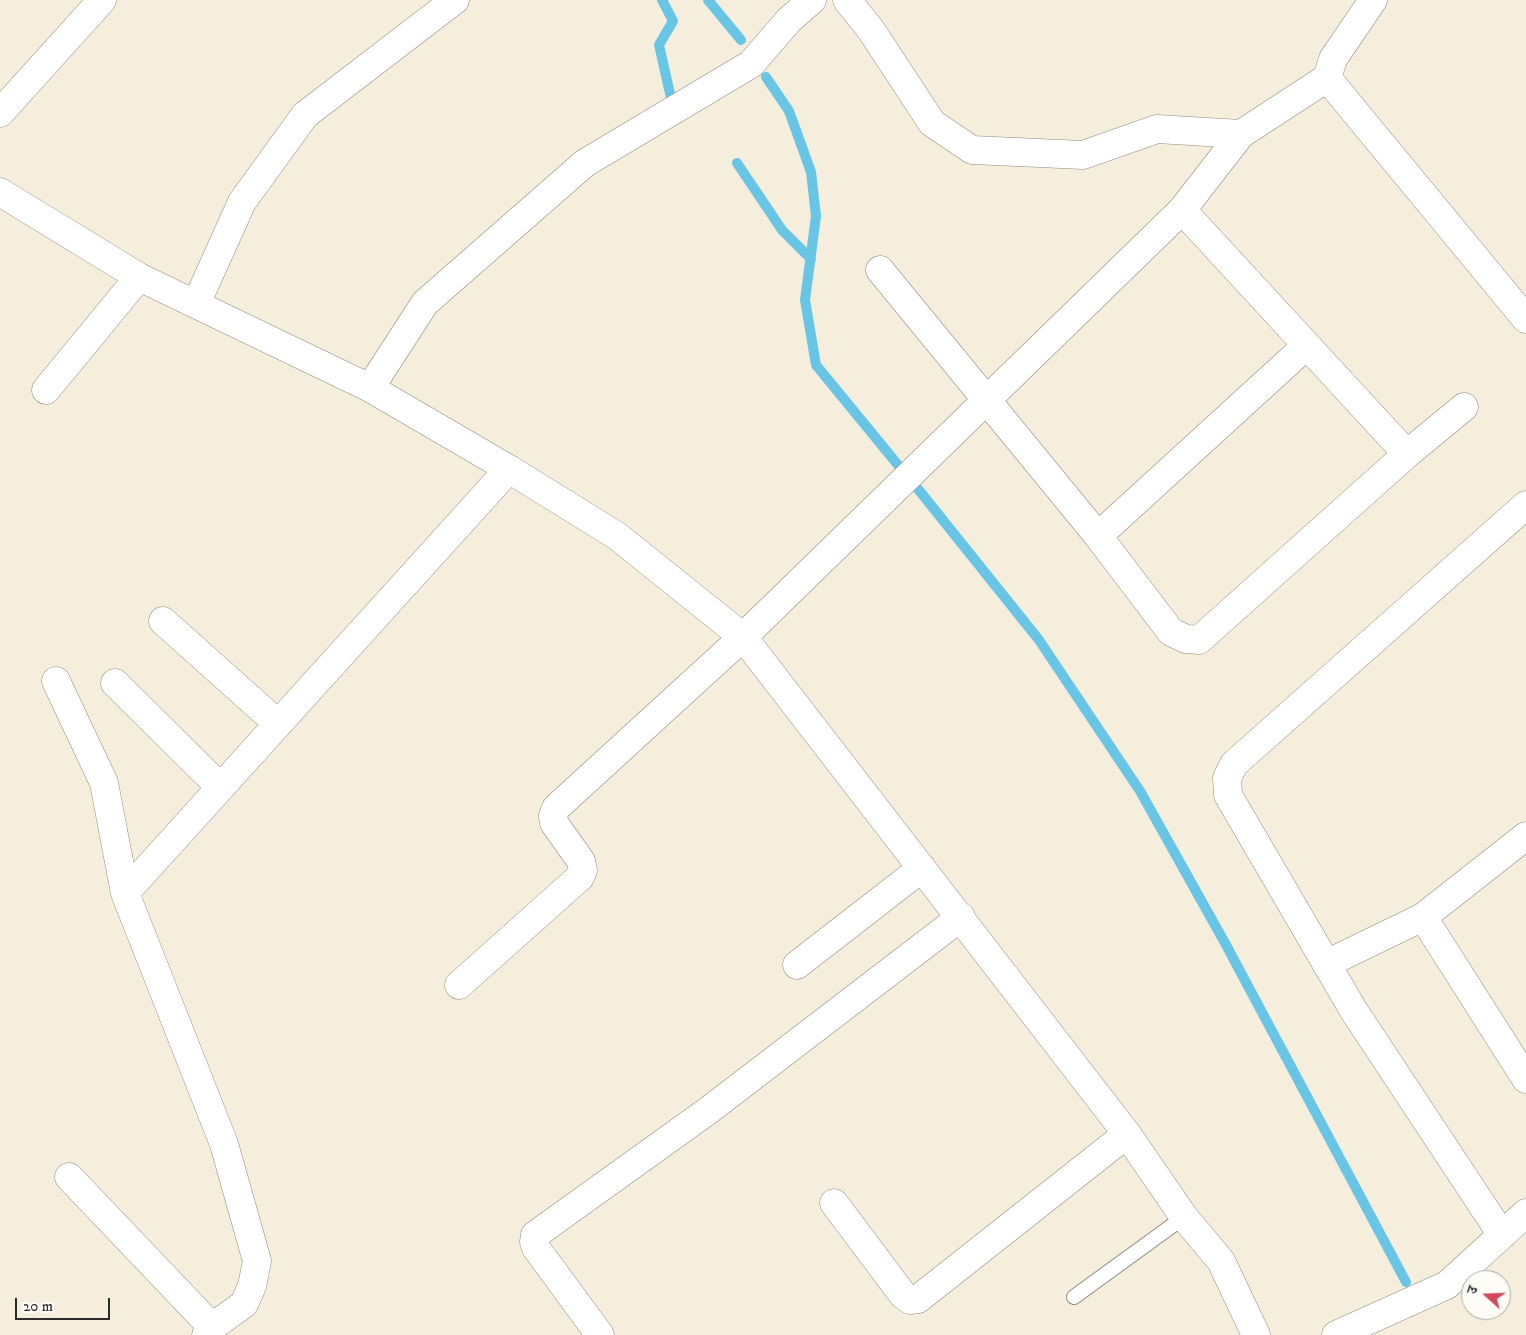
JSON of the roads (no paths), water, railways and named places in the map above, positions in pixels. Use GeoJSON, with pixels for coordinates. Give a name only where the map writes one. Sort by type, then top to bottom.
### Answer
{"type":"FeatureCollection","features":[{"type":"Feature","properties":{"kind":"street"},"geometry":{"type":"LineString","coordinates":[[0,113],[102,0]]}},
{"type":"Feature","properties":{"kind":"street"},"geometry":{"type":"LineString","coordinates":[[196,304],[242,202],[305,116],[455,0]]}},
{"type":"Feature","properties":{"kind":"street"},"geometry":{"type":"LineString","coordinates":[[370,388],[425,303],[432,296],[585,163],[752,64],[789,20],[812,0]]}},
{"type":"Feature","properties":{"kind":"street"},"geometry":{"type":"LineString","coordinates":[[847,0],[871,30],[932,122],[972,150],[1083,156],[1157,129],[1241,134]]}},
{"type":"Feature","properties":{"kind":"street"},"geometry":{"type":"LineString","coordinates":[[459,985],[580,877],[583,870],[581,862],[554,823],[553,816],[556,808],[743,637],[1182,210],[1241,134],[1327,78],[1333,59],[1373,0]]}},
{"type":"Feature","properties":{"kind":"street"},"geometry":{"type":"LineString","coordinates":[[1327,78],[1526,319]]}},
{"type":"Feature","properties":{"kind":"street"},"geometry":{"type":"LineString","coordinates":[[0,192],[139,277],[370,388],[509,468],[617,536],[743,637],[961,916],[1127,1134],[1184,1217],[1221,1261],[1256,1335]]}},
{"type":"Feature","properties":{"kind":"street"},"geometry":{"type":"LineString","coordinates":[[1182,210],[1407,454]]}},
{"type":"Feature","properties":{"kind":"street"},"geometry":{"type":"LineString","coordinates":[[880,270],[1098,536],[1171,632],[1186,639],[1199,640],[1407,454],[1464,406]]}},
{"type":"Feature","properties":{"kind":"street"},"geometry":{"type":"LineString","coordinates":[[46,390],[139,277]]}},
{"type":"Feature","properties":{"kind":"street"},"geometry":{"type":"LineString","coordinates":[[1098,536],[1306,346]]}},
{"type":"Feature","properties":{"kind":"street"},"geometry":{"type":"LineString","coordinates":[[125,893],[509,468]]}},
{"type":"Feature","properties":{"kind":"street"},"geometry":{"type":"LineString","coordinates":[[1502,1235],[1360,1020],[1326,964],[1228,795],[1227,778],[1234,764],[1526,505]]}},
{"type":"Feature","properties":{"kind":"street"},"geometry":{"type":"LineString","coordinates":[[163,621],[277,723]]}},
{"type":"Feature","properties":{"kind":"street"},"geometry":{"type":"LineString","coordinates":[[56,681],[104,783],[125,893],[224,1144],[257,1261],[252,1286],[244,1304],[209,1331],[69,1177]]}},
{"type":"Feature","properties":{"kind":"street"},"geometry":{"type":"LineString","coordinates":[[115,683],[220,787]]}},
{"type":"Feature","properties":{"kind":"street"},"geometry":{"type":"LineString","coordinates":[[1326,964],[1423,917],[1526,836]]}},
{"type":"Feature","properties":{"kind":"street"},"geometry":{"type":"LineString","coordinates":[[797,965],[922,868]]}},
{"type":"Feature","properties":{"kind":"street"},"geometry":{"type":"LineString","coordinates":[[600,1335],[536,1248],[534,1242],[535,1235],[709,1110],[961,916]]}},
{"type":"Feature","properties":{"kind":"street"},"geometry":{"type":"LineString","coordinates":[[1423,917],[1526,1079]]}},
{"type":"Feature","properties":{"kind":"street"},"geometry":{"type":"LineString","coordinates":[[834,1203],[903,1295],[910,1300],[918,1299],[1127,1134]]}},
{"type":"Feature","properties":{"kind":"street"},"geometry":{"type":"LineString","coordinates":[[1336,1335],[1447,1285],[1526,1213]]}},
{"type":"Feature","properties":{"kind":"lane"},"geometry":{"type":"LineString","coordinates":[[1074,1297],[1184,1217]]}},
{"type":"Feature","properties":{"kind":"waterway"},"geometry":{"type":"LineString","coordinates":[[662,0],[673,21],[659,45],[671,98]]}},
{"type":"Feature","properties":{"kind":"waterway"},"geometry":{"type":"LineString","coordinates":[[708,0],[741,40]]}},
{"type":"Feature","properties":{"kind":"waterway"},"geometry":{"type":"LineString","coordinates":[[766,77],[789,111],[811,172],[816,216],[805,300],[816,365],[898,465]]}},
{"type":"Feature","properties":{"kind":"waterway"},"geometry":{"type":"LineString","coordinates":[[737,163],[782,230],[811,259]]}},
{"type":"Feature","properties":{"kind":"waterway"},"geometry":{"type":"LineString","coordinates":[[918,489],[1039,640],[1140,791],[1225,943],[1406,1282]]}}]}
